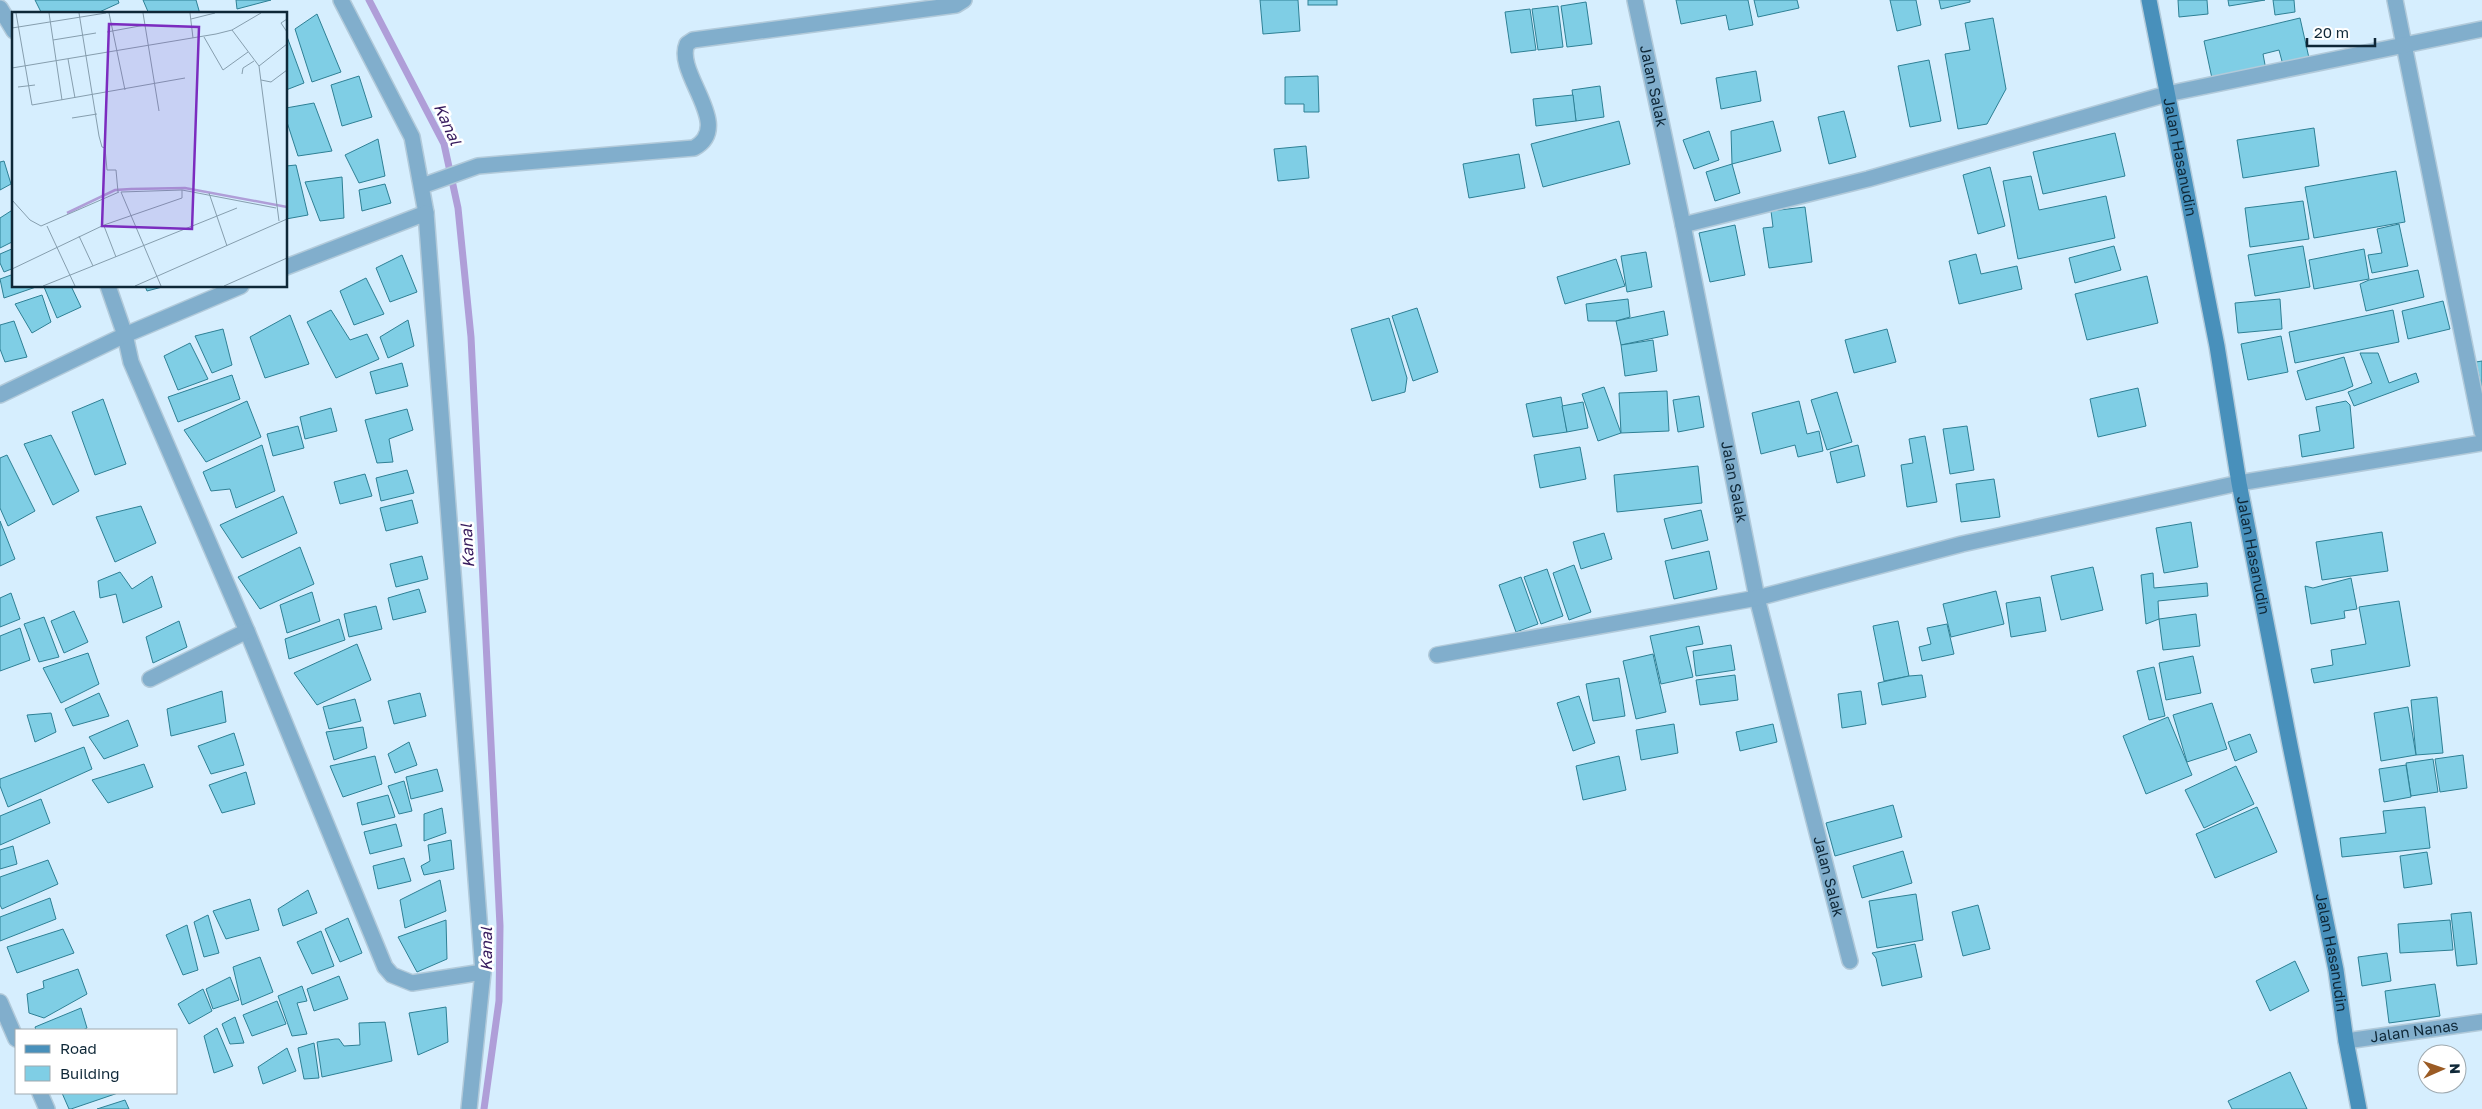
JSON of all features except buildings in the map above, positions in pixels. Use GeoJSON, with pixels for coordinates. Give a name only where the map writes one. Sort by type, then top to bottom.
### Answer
{"type":"FeatureCollection","features":[{"type":"Feature","properties":{"kind":"main road","name":"Jalan Hasanudin"},"geometry":{"type":"LineString","coordinates":[[2150,0],[2217,346],[2239,484],[2336,970],[2346,1041],[2360,1109]]}},
{"type":"Feature","properties":{"kind":"street"},"geometry":{"type":"LineString","coordinates":[[341,0],[404,119],[412,137],[426,185],[426,213],[483,972],[469,1109]]}},
{"type":"Feature","properties":{"kind":"street"},"geometry":{"type":"LineString","coordinates":[[426,185],[478,166],[694,148],[702,144],[708,135],[708,120],[685,56],[687,44],[693,40],[956,5],[964,0]]}},
{"type":"Feature","properties":{"kind":"street","name":"Jalan Salak"},"geometry":{"type":"LineString","coordinates":[[1635,0],[1683,225],[1757,598],[1850,961]]}},
{"type":"Feature","properties":{"kind":"street"},"geometry":{"type":"LineString","coordinates":[[2396,0],[2403,44],[2482,432]]}},
{"type":"Feature","properties":{"kind":"street"},"geometry":{"type":"LineString","coordinates":[[0,8],[8,30]]}},
{"type":"Feature","properties":{"kind":"street"},"geometry":{"type":"LineString","coordinates":[[1683,225],[1868,179],[2167,94],[2482,29]]}},
{"type":"Feature","properties":{"kind":"street"},"geometry":{"type":"LineString","coordinates":[[288,266],[426,213]]}},
{"type":"Feature","properties":{"kind":"street"},"geometry":{"type":"LineString","coordinates":[[109,288],[125,336],[131,362],[247,631],[385,967],[392,975],[412,983],[483,972]]}},
{"type":"Feature","properties":{"kind":"street"},"geometry":{"type":"LineString","coordinates":[[0,395],[125,336],[236,288]]}},
{"type":"Feature","properties":{"kind":"street"},"geometry":{"type":"LineString","coordinates":[[1437,655],[1757,598],[1962,544],[2239,484],[2482,443]]}},
{"type":"Feature","properties":{"kind":"street"},"geometry":{"type":"LineString","coordinates":[[150,679],[247,631]]}},
{"type":"Feature","properties":{"kind":"street"},"geometry":{"type":"LineString","coordinates":[[0,1002],[15,1037]]}},
{"type":"Feature","properties":{"kind":"street","name":"Jalan Nanas"},"geometry":{"type":"LineString","coordinates":[[2346,1041],[2482,1022]]}},
{"type":"Feature","properties":{"kind":"street"},"geometry":{"type":"LineString","coordinates":[[40,1094],[47,1109]]}},
{"type":"Feature","properties":{"kind":"waterway","name":"Kanal"},"geometry":{"type":"LineString","coordinates":[[369,0],[444,144],[458,208],[471,337],[500,926],[499,1001],[484,1109]]}}]}
